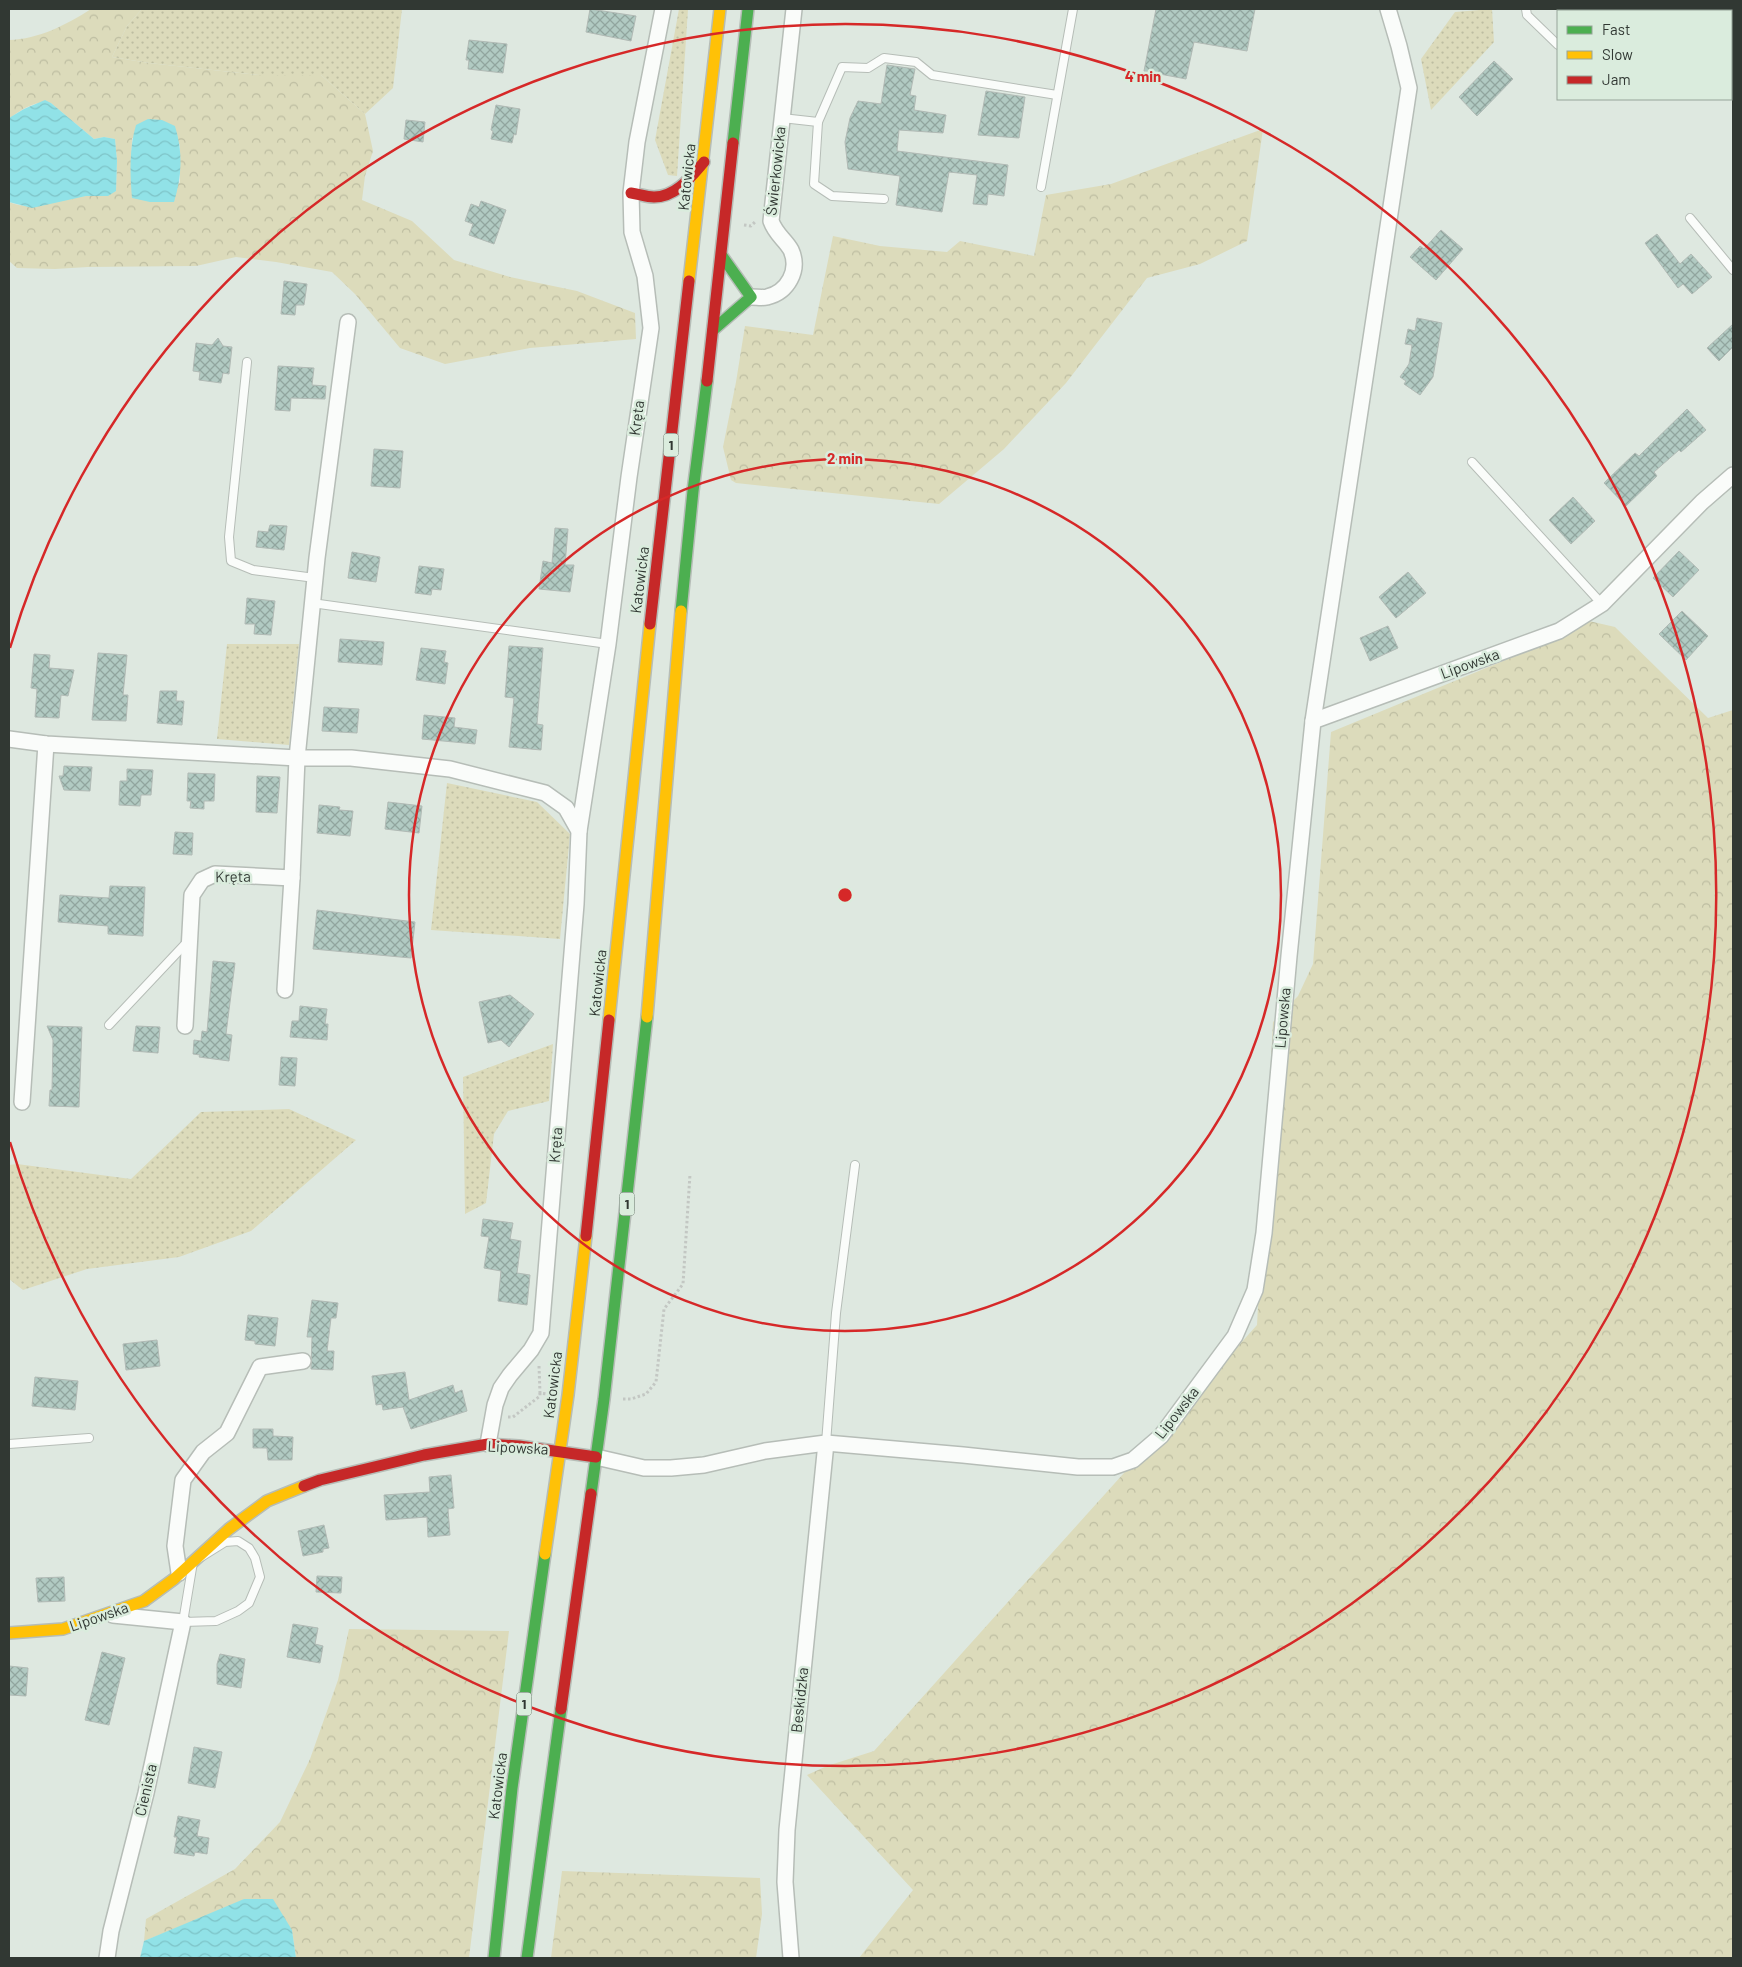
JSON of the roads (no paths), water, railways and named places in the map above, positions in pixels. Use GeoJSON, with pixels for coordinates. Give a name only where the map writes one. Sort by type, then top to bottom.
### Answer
{"type":"FeatureCollection","features":[{"type":"Feature","properties":{"kind":"main road","name":"Katowicka"},"geometry":{"type":"LineString","coordinates":[[494,1958],[512,1788],[568,1395],[615,969],[646,657],[720,9]]}},
{"type":"Feature","properties":{"kind":"main road","name":"1"},"geometry":{"type":"LineString","coordinates":[[527,1958],[538,1867],[604,1399],[654,950],[678,640],[693,490],[722,256],[748,9]]}},
{"type":"Feature","properties":{"kind":"main road"},"geometry":{"type":"LineString","coordinates":[[631,193],[656,197],[671,193],[683,184],[704,162]]}},
{"type":"Feature","properties":{"kind":"main road"},"geometry":{"type":"LineString","coordinates":[[713,330],[734,310],[751,298],[722,256]]}},
{"type":"Feature","properties":{"kind":"main road","name":"Lipowska"},"geometry":{"type":"LineString","coordinates":[[9,1633],[63,1629],[144,1601],[193,1562],[229,1529],[267,1502],[320,1480],[424,1455],[488,1444],[519,1446],[596,1457]]}},
{"type":"Feature","properties":{"kind":"street"},"geometry":{"type":"LineString","coordinates":[[631,193],[637,142],[663,9]]}},
{"type":"Feature","properties":{"kind":"street","name":"Świerkowicka"},"geometry":{"type":"LineString","coordinates":[[751,298],[767,297],[777,293],[787,286],[793,276],[794,264],[791,250],[774,231],[771,221],[794,9]]}},
{"type":"Feature","properties":{"kind":"street"},"geometry":{"type":"LineString","coordinates":[[1313,722],[1409,88],[1388,9]]}},
{"type":"Feature","properties":{"kind":"street","name":"Kręta"},"geometry":{"type":"LineString","coordinates":[[488,1444],[495,1405],[501,1388],[531,1350],[541,1333],[576,904],[579,831],[608,644],[630,468],[651,328],[645,276],[632,232],[631,193]]}},
{"type":"Feature","properties":{"kind":"street"},"geometry":{"type":"LineString","coordinates":[[285,990],[297,758],[312,603],[348,322]]}},
{"type":"Feature","properties":{"kind":"street","name":"Lipowska"},"geometry":{"type":"LineString","coordinates":[[596,1457],[644,1468],[670,1468],[704,1465],[765,1452],[826,1443],[1078,1467],[1113,1467],[1133,1460],[1161,1436],[1235,1336],[1255,1290],[1264,1233],[1289,956],[1313,722],[1558,631],[1602,604],[1702,502],[1733,475]]}},
{"type":"Feature","properties":{"kind":"street"},"geometry":{"type":"LineString","coordinates":[[9,739],[46,744],[297,758],[351,758],[450,770],[546,793],[566,808],[579,831]]}},
{"type":"Feature","properties":{"kind":"street"},"geometry":{"type":"LineString","coordinates":[[22,1102],[46,744]]}},
{"type":"Feature","properties":{"kind":"street","name":"Kręta"},"geometry":{"type":"LineString","coordinates":[[185,1026],[192,895],[202,880],[215,874],[292,878]]}},
{"type":"Feature","properties":{"kind":"street"},"geometry":{"type":"LineString","coordinates":[[179,1573],[175,1546],[183,1480],[203,1452],[227,1433],[260,1367],[303,1360]]}},
{"type":"Feature","properties":{"kind":"street","name":"Beskidzka"},"geometry":{"type":"LineString","coordinates":[[791,1958],[785,1882],[787,1830],[826,1443]]}},
{"type":"Feature","properties":{"kind":"street"},"geometry":{"type":"LineString","coordinates":[[109,1614],[184,1622]]}},
{"type":"Feature","properties":{"kind":"street","name":"Cienista"},"geometry":{"type":"LineString","coordinates":[[107,1958],[111,1931],[146,1794],[184,1622]]}},
{"type":"Feature","properties":{"kind":"lane"},"geometry":{"type":"LineString","coordinates":[[1041,187],[1073,9]]}},
{"type":"Feature","properties":{"kind":"lane"},"geometry":{"type":"LineString","coordinates":[[1526,9],[1527,15],[1557,44]]}},
{"type":"Feature","properties":{"kind":"lane"},"geometry":{"type":"LineString","coordinates":[[884,199],[832,196],[814,184],[818,122],[842,67],[868,68],[884,58],[916,62],[932,75],[1057,95]]}},
{"type":"Feature","properties":{"kind":"lane"},"geometry":{"type":"LineString","coordinates":[[782,118],[818,122]]}},
{"type":"Feature","properties":{"kind":"lane"},"geometry":{"type":"LineString","coordinates":[[1690,218],[1733,270]]}},
{"type":"Feature","properties":{"kind":"lane"},"geometry":{"type":"LineString","coordinates":[[247,362],[229,537],[231,561],[252,570],[315,578]]}},
{"type":"Feature","properties":{"kind":"lane"},"geometry":{"type":"LineString","coordinates":[[1472,462],[1602,604]]}},
{"type":"Feature","properties":{"kind":"lane"},"geometry":{"type":"LineString","coordinates":[[312,603],[608,644]]}},
{"type":"Feature","properties":{"kind":"lane"},"geometry":{"type":"LineString","coordinates":[[109,1025],[190,938]]}},
{"type":"Feature","properties":{"kind":"lane"},"geometry":{"type":"LineString","coordinates":[[826,1443],[836,1313],[855,1165]]}},
{"type":"Feature","properties":{"kind":"lane"},"geometry":{"type":"LineString","coordinates":[[9,1444],[88,1438]]}},
{"type":"Feature","properties":{"kind":"lane"},"geometry":{"type":"LineString","coordinates":[[238,1541],[249,1548],[255,1558],[260,1577],[249,1603],[238,1611],[216,1621],[184,1622],[193,1562],[225,1542],[238,1541]]}},
{"type":"Feature","properties":{"kind":"water"},"geometry":{"type":"Polygon","coordinates":[[[45,100],[94,139],[104,137],[115,139],[117,161],[116,191],[108,196],[86,196],[32,208],[9,202],[9,118],[45,100]]]}},
{"type":"Feature","properties":{"kind":"water"},"geometry":{"type":"Polygon","coordinates":[[[148,119],[162,120],[175,126],[178,136],[180,164],[179,183],[174,202],[150,202],[132,198],[132,143],[136,125],[148,119]]]}},
{"type":"Feature","properties":{"kind":"water"},"geometry":{"type":"Polygon","coordinates":[[[244,1899],[273,1899],[292,1930],[296,1958],[140,1958],[144,1941],[244,1899]]]}}]}
